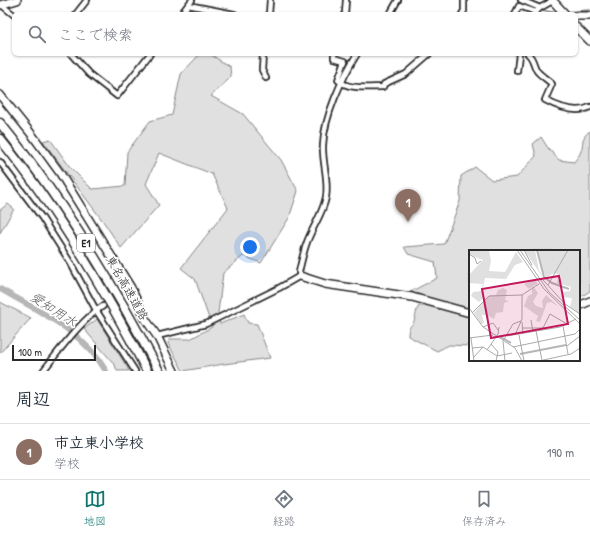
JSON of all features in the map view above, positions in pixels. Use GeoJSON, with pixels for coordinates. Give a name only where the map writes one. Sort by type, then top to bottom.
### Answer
{"type":"FeatureCollection","features":[{"type":"Feature","properties":{"kind":"highway","name":"東名高速道路"},"geometry":{"type":"LineString","coordinates":[[0,123],[21,148],[64,208],[99,262],[127,310],[159,371]]}},
{"type":"Feature","properties":{"kind":"highway","name":"東名高速道路"},"geometry":{"type":"LineString","coordinates":[[0,139],[58,218],[119,317],[147,371]]}},
{"type":"Feature","properties":{"kind":"street"},"geometry":{"type":"LineString","coordinates":[[1,4],[17,0]]}},
{"type":"Feature","properties":{"kind":"street"},"geometry":{"type":"LineString","coordinates":[[78,12],[87,0]]}},
{"type":"Feature","properties":{"kind":"street"},"geometry":{"type":"LineString","coordinates":[[183,12],[192,0]]}},
{"type":"Feature","properties":{"kind":"street"},"geometry":{"type":"LineString","coordinates":[[269,12],[270,0]]}},
{"type":"Feature","properties":{"kind":"street"},"geometry":{"type":"LineString","coordinates":[[345,12],[346,0]]}},
{"type":"Feature","properties":{"kind":"street"},"geometry":{"type":"LineString","coordinates":[[391,12],[398,0]]}},
{"type":"Feature","properties":{"kind":"street"},"geometry":{"type":"LineString","coordinates":[[463,12],[464,0]]}},
{"type":"Feature","properties":{"kind":"street"},"geometry":{"type":"LineString","coordinates":[[521,0],[540,8]]}},
{"type":"Feature","properties":{"kind":"street"},"geometry":{"type":"LineString","coordinates":[[536,12],[553,0],[563,12]]}},
{"type":"Feature","properties":{"kind":"street"},"geometry":{"type":"LineString","coordinates":[[1,4],[12,13]]}},
{"type":"Feature","properties":{"kind":"street"},"geometry":{"type":"LineString","coordinates":[[188,5],[224,12]]}},
{"type":"Feature","properties":{"kind":"street"},"geometry":{"type":"LineString","coordinates":[[515,12],[519,6],[533,12]]}},
{"type":"Feature","properties":{"kind":"street"},"geometry":{"type":"LineString","coordinates":[[578,16],[590,16]]}},
{"type":"Feature","properties":{"kind":"street"},"geometry":{"type":"LineString","coordinates":[[578,28],[590,42]]}},
{"type":"Feature","properties":{"kind":"street"},"geometry":{"type":"LineString","coordinates":[[72,56],[89,74],[117,96],[148,56]]}},
{"type":"Feature","properties":{"kind":"street"},"geometry":{"type":"LineString","coordinates":[[263,56],[262,70],[266,78]]}},
{"type":"Feature","properties":{"kind":"street"},"geometry":{"type":"LineString","coordinates":[[334,56],[334,58],[345,61],[338,80],[342,84],[360,87],[383,87],[384,84],[406,74],[427,56]]}},
{"type":"Feature","properties":{"kind":"street"},"geometry":{"type":"LineString","coordinates":[[300,276],[299,272],[306,245],[320,216],[326,198],[327,178],[322,146],[324,131],[333,101],[356,56]]}},
{"type":"Feature","properties":{"kind":"street"},"geometry":{"type":"LineString","coordinates":[[517,71],[519,56]]}},
{"type":"Feature","properties":{"kind":"street"},"geometry":{"type":"LineString","coordinates":[[530,56],[540,75],[552,84],[545,100],[552,104],[574,110],[590,108]]}},
{"type":"Feature","properties":{"kind":"street"},"geometry":{"type":"LineString","coordinates":[[0,95],[60,173],[131,288],[146,320],[157,336],[174,371]]}},
{"type":"Feature","properties":{"kind":"street"},"geometry":{"type":"LineString","coordinates":[[0,162],[42,218],[70,262],[96,310],[135,371]]}},
{"type":"Feature","properties":{"kind":"street"},"geometry":{"type":"LineString","coordinates":[[157,336],[206,324],[300,276],[325,284],[412,297],[469,313]]}},
{"type":"Feature","properties":{"kind":"street"},"geometry":{"type":"LineString","coordinates":[[580,306],[590,301]]}},
{"type":"Feature","properties":{"kind":"street"},"geometry":{"type":"LineString","coordinates":[[43,371],[69,338],[96,310],[103,306]]}},
{"type":"Feature","properties":{"kind":"shaded area"},"geometry":{"type":"Polygon","coordinates":[[[198,56],[213,56],[230,67],[231,77],[211,96],[243,114],[281,160],[298,191],[289,218],[261,263],[243,256],[223,273],[218,313],[220,324],[244,314],[248,323],[257,324],[270,358],[183,371],[168,343],[169,339],[190,339],[212,327],[195,279],[181,268],[228,208],[212,174],[159,153],[146,184],[159,205],[121,248],[105,224],[43,141],[50,139],[70,167],[92,189],[125,186],[127,152],[150,121],[172,115],[181,74],[198,56]]]}},
{"type":"Feature","properties":{"kind":"shaded area"},"geometry":{"type":"Polygon","coordinates":[[[590,131],[590,291],[580,297],[580,250],[469,250],[469,346],[449,345],[437,351],[408,336],[409,329],[414,321],[419,306],[426,306],[425,296],[410,292],[437,278],[435,262],[408,254],[404,247],[444,244],[460,201],[461,176],[475,167],[492,180],[517,177],[536,156],[533,144],[541,137],[548,148],[559,160],[574,162],[579,155],[583,141],[590,131]]]}},
{"type":"Feature","properties":{"kind":"shaded area"},"geometry":{"type":"Polygon","coordinates":[[[8,204],[14,209],[0,233],[0,210],[8,204]]]}},
{"type":"Feature","properties":{"kind":"shaded area"},"geometry":{"type":"Polygon","coordinates":[[[0,302],[31,318],[0,353],[0,302]]]}},
{"type":"Feature","properties":{"kind":"shaded area"},"geometry":{"type":"Polygon","coordinates":[[[97,319],[129,371],[117,371],[115,365],[84,329],[97,319]]]}},
{"type":"Feature","properties":{"kind":"waterway"},"geometry":{"type":"LineString","coordinates":[[518,0],[527,6],[560,12]]}},
{"type":"Feature","properties":{"kind":"waterway"},"geometry":{"type":"LineString","coordinates":[[565,12],[590,10]]}},
{"type":"Feature","properties":{"kind":"waterway","name":"愛知用水"},"geometry":{"type":"LineString","coordinates":[[0,289],[45,314],[73,333],[85,344],[106,371]]}},
{"type":"Feature","properties":{"kind":"tunnel"},"geometry":{"type":"LineString","coordinates":[[103,306],[131,288]]}},
{"type":"Feature","properties":{"kind":"place","name":"市立東小学校"},"geometry":{"type":"Point","coordinates":[408,222]}}]}
